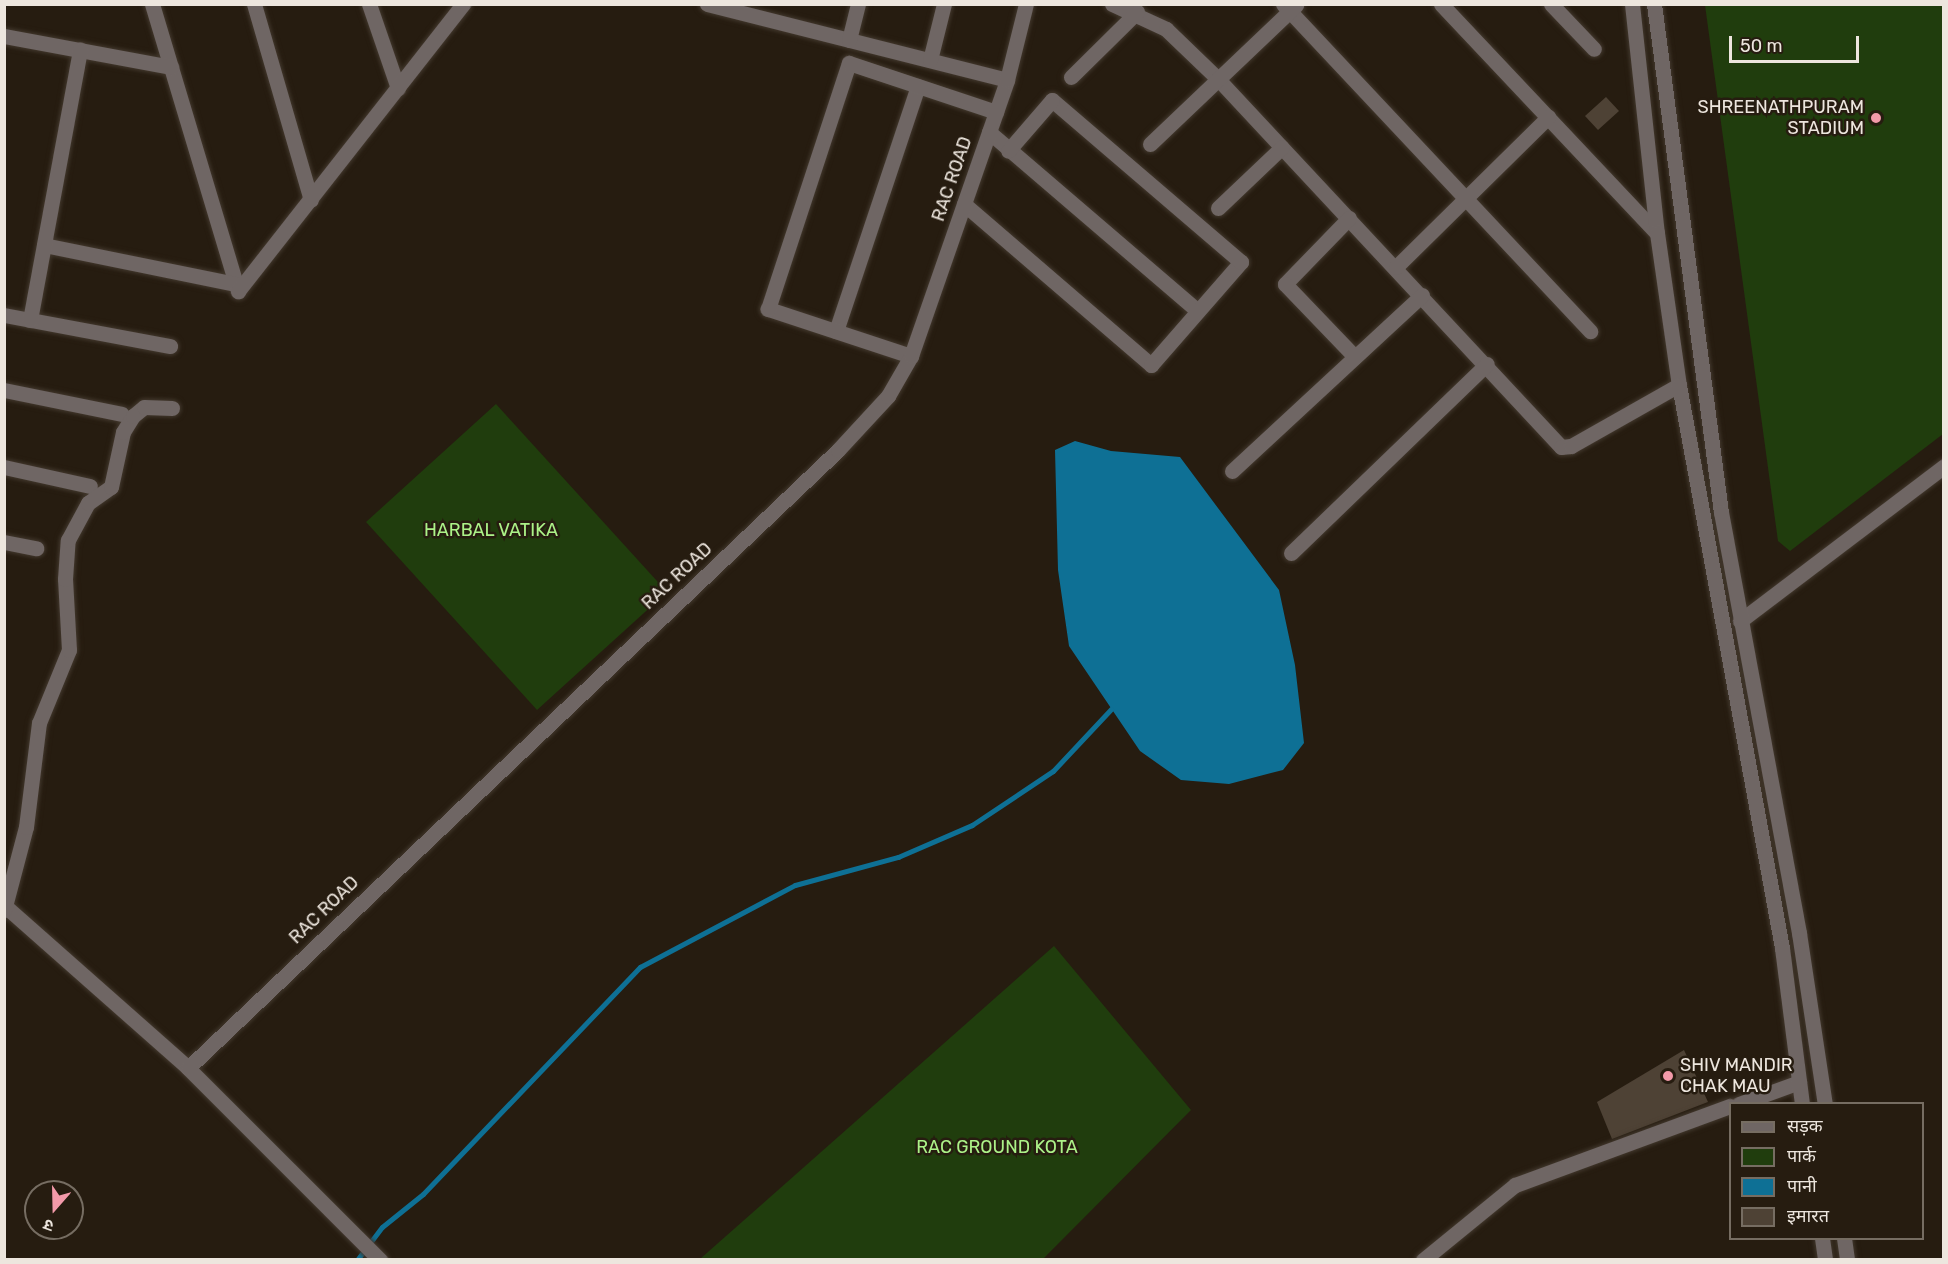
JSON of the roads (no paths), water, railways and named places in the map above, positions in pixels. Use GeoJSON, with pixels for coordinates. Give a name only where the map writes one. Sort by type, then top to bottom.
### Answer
{"type":"FeatureCollection","features":[{"type":"Feature","properties":{"kind":"street"},"geometry":{"type":"LineString","coordinates":[[152,4],[238,291],[311,201],[463,4]]}},
{"type":"Feature","properties":{"kind":"street"},"geometry":{"type":"LineString","coordinates":[[254,4],[311,201]]}},
{"type":"Feature","properties":{"kind":"street"},"geometry":{"type":"LineString","coordinates":[[369,4],[399,88]]}},
{"type":"Feature","properties":{"kind":"street"},"geometry":{"type":"LineString","coordinates":[[707,4],[1007,80]]}},
{"type":"Feature","properties":{"kind":"street"},"geometry":{"type":"LineString","coordinates":[[849,40],[858,4]]}},
{"type":"Feature","properties":{"kind":"street"},"geometry":{"type":"LineString","coordinates":[[930,60],[944,4]]}},
{"type":"Feature","properties":{"kind":"street","name":"RAC ROAD"},"geometry":{"type":"LineString","coordinates":[[188,1068],[838,450],[888,396],[911,356],[1007,80],[1026,4]]}},
{"type":"Feature","properties":{"kind":"street"},"geometry":{"type":"LineString","coordinates":[[1112,4],[1137,12],[1166,29],[1218,79],[1487,364],[1533,420],[1566,448],[1679,385]]}},
{"type":"Feature","properties":{"kind":"street"},"geometry":{"type":"LineString","coordinates":[[1441,4],[1657,233]]}},
{"type":"Feature","properties":{"kind":"street"},"geometry":{"type":"LineString","coordinates":[[1551,4],[1594,50]]}},
{"type":"Feature","properties":{"kind":"street"},"geometry":{"type":"LineString","coordinates":[[1632,4],[1657,233],[1679,385],[1758,811],[1802,1102]]}},
{"type":"Feature","properties":{"kind":"street"},"geometry":{"type":"LineString","coordinates":[[1654,4],[1696,336],[1740,621],[1799,933],[1824,1102]]}},
{"type":"Feature","properties":{"kind":"street"},"geometry":{"type":"LineString","coordinates":[[1150,144],[1290,7],[1590,331]]}},
{"type":"Feature","properties":{"kind":"street"},"geometry":{"type":"LineString","coordinates":[[1071,77],[1137,12]]}},
{"type":"Feature","properties":{"kind":"street"},"geometry":{"type":"LineString","coordinates":[[5,38],[171,68]]}},
{"type":"Feature","properties":{"kind":"street"},"geometry":{"type":"LineString","coordinates":[[30,320],[80,50]]}},
{"type":"Feature","properties":{"kind":"street"},"geometry":{"type":"LineString","coordinates":[[911,356],[768,309],[849,63],[996,111]]}},
{"type":"Feature","properties":{"kind":"street"},"geometry":{"type":"LineString","coordinates":[[836,332],[918,86]]}},
{"type":"Feature","properties":{"kind":"street"},"geometry":{"type":"LineString","coordinates":[[964,204],[1151,365],[1241,262],[1052,100],[1008,151]]}},
{"type":"Feature","properties":{"kind":"street"},"geometry":{"type":"LineString","coordinates":[[1396,267],[1548,117]]}},
{"type":"Feature","properties":{"kind":"street"},"geometry":{"type":"LineString","coordinates":[[989,132],[1008,151],[1198,311]]}},
{"type":"Feature","properties":{"kind":"street"},"geometry":{"type":"LineString","coordinates":[[1218,208],[1282,147]]}},
{"type":"Feature","properties":{"kind":"street"},"geometry":{"type":"LineString","coordinates":[[1349,218],[1285,284],[1355,357]]}},
{"type":"Feature","properties":{"kind":"street"},"geometry":{"type":"LineString","coordinates":[[44,245],[236,284]]}},
{"type":"Feature","properties":{"kind":"street"},"geometry":{"type":"LineString","coordinates":[[1232,471],[1422,295]]}},
{"type":"Feature","properties":{"kind":"street"},"geometry":{"type":"LineString","coordinates":[[4,315],[170,346]]}},
{"type":"Feature","properties":{"kind":"street"},"geometry":{"type":"LineString","coordinates":[[1291,553],[1487,364]]}},
{"type":"Feature","properties":{"kind":"street"},"geometry":{"type":"LineString","coordinates":[[4,390],[122,414]]}},
{"type":"Feature","properties":{"kind":"street"},"geometry":{"type":"LineString","coordinates":[[172,408],[144,407],[133,416],[123,432],[111,486],[88,503],[68,540],[65,579],[69,650],[39,723],[26,827],[5,907],[188,1068],[380,1260]]}},
{"type":"Feature","properties":{"kind":"street"},"geometry":{"type":"LineString","coordinates":[[4,466],[90,486]]}},
{"type":"Feature","properties":{"kind":"street"},"geometry":{"type":"LineString","coordinates":[[1740,621],[1944,466]]}},
{"type":"Feature","properties":{"kind":"street"},"geometry":{"type":"LineString","coordinates":[[4,542],[36,548]]}},
{"type":"Feature","properties":{"kind":"street"},"geometry":{"type":"LineString","coordinates":[[1744,1102],[1799,1082]]}},
{"type":"Feature","properties":{"kind":"street"},"geometry":{"type":"LineString","coordinates":[[1423,1260],[1515,1185],[1729,1107]]}},
{"type":"Feature","properties":{"kind":"street"},"geometry":{"type":"LineString","coordinates":[[1822,1240],[1825,1260]]}},
{"type":"Feature","properties":{"kind":"street"},"geometry":{"type":"LineString","coordinates":[[1844,1240],[1847,1259]]}},
{"type":"Feature","properties":{"kind":"water"},"geometry":{"type":"Polygon","coordinates":[[[1075,441],[1111,451],[1180,457],[1279,590],[1295,665],[1304,743],[1283,770],[1229,784],[1181,780],[1140,751],[1069,646],[1058,570],[1055,450],[1075,441]]]}},
{"type":"Feature","properties":{"kind":"waterway"},"geometry":{"type":"LineString","coordinates":[[357,1260],[382,1227],[423,1194],[640,967],[795,885],[898,857],[972,825],[1053,771],[1111,709]]}},
{"type":"Feature","properties":{"kind":"place","name":"SHREENATHPURAM STADIUM"},"geometry":{"type":"Point","coordinates":[1876,118]}},
{"type":"Feature","properties":{"kind":"place","name":"SHIV MANDIR CHAK MAU"},"geometry":{"type":"Point","coordinates":[1668,1076]}},
{"type":"Feature","properties":{"kind":"park label","name":"HARBAL VATIKA"},"geometry":{"type":"Point","coordinates":[491,530]}},
{"type":"Feature","properties":{"kind":"park label","name":"RAC GROUND KOTA"},"geometry":{"type":"Point","coordinates":[997,1147]}}]}
